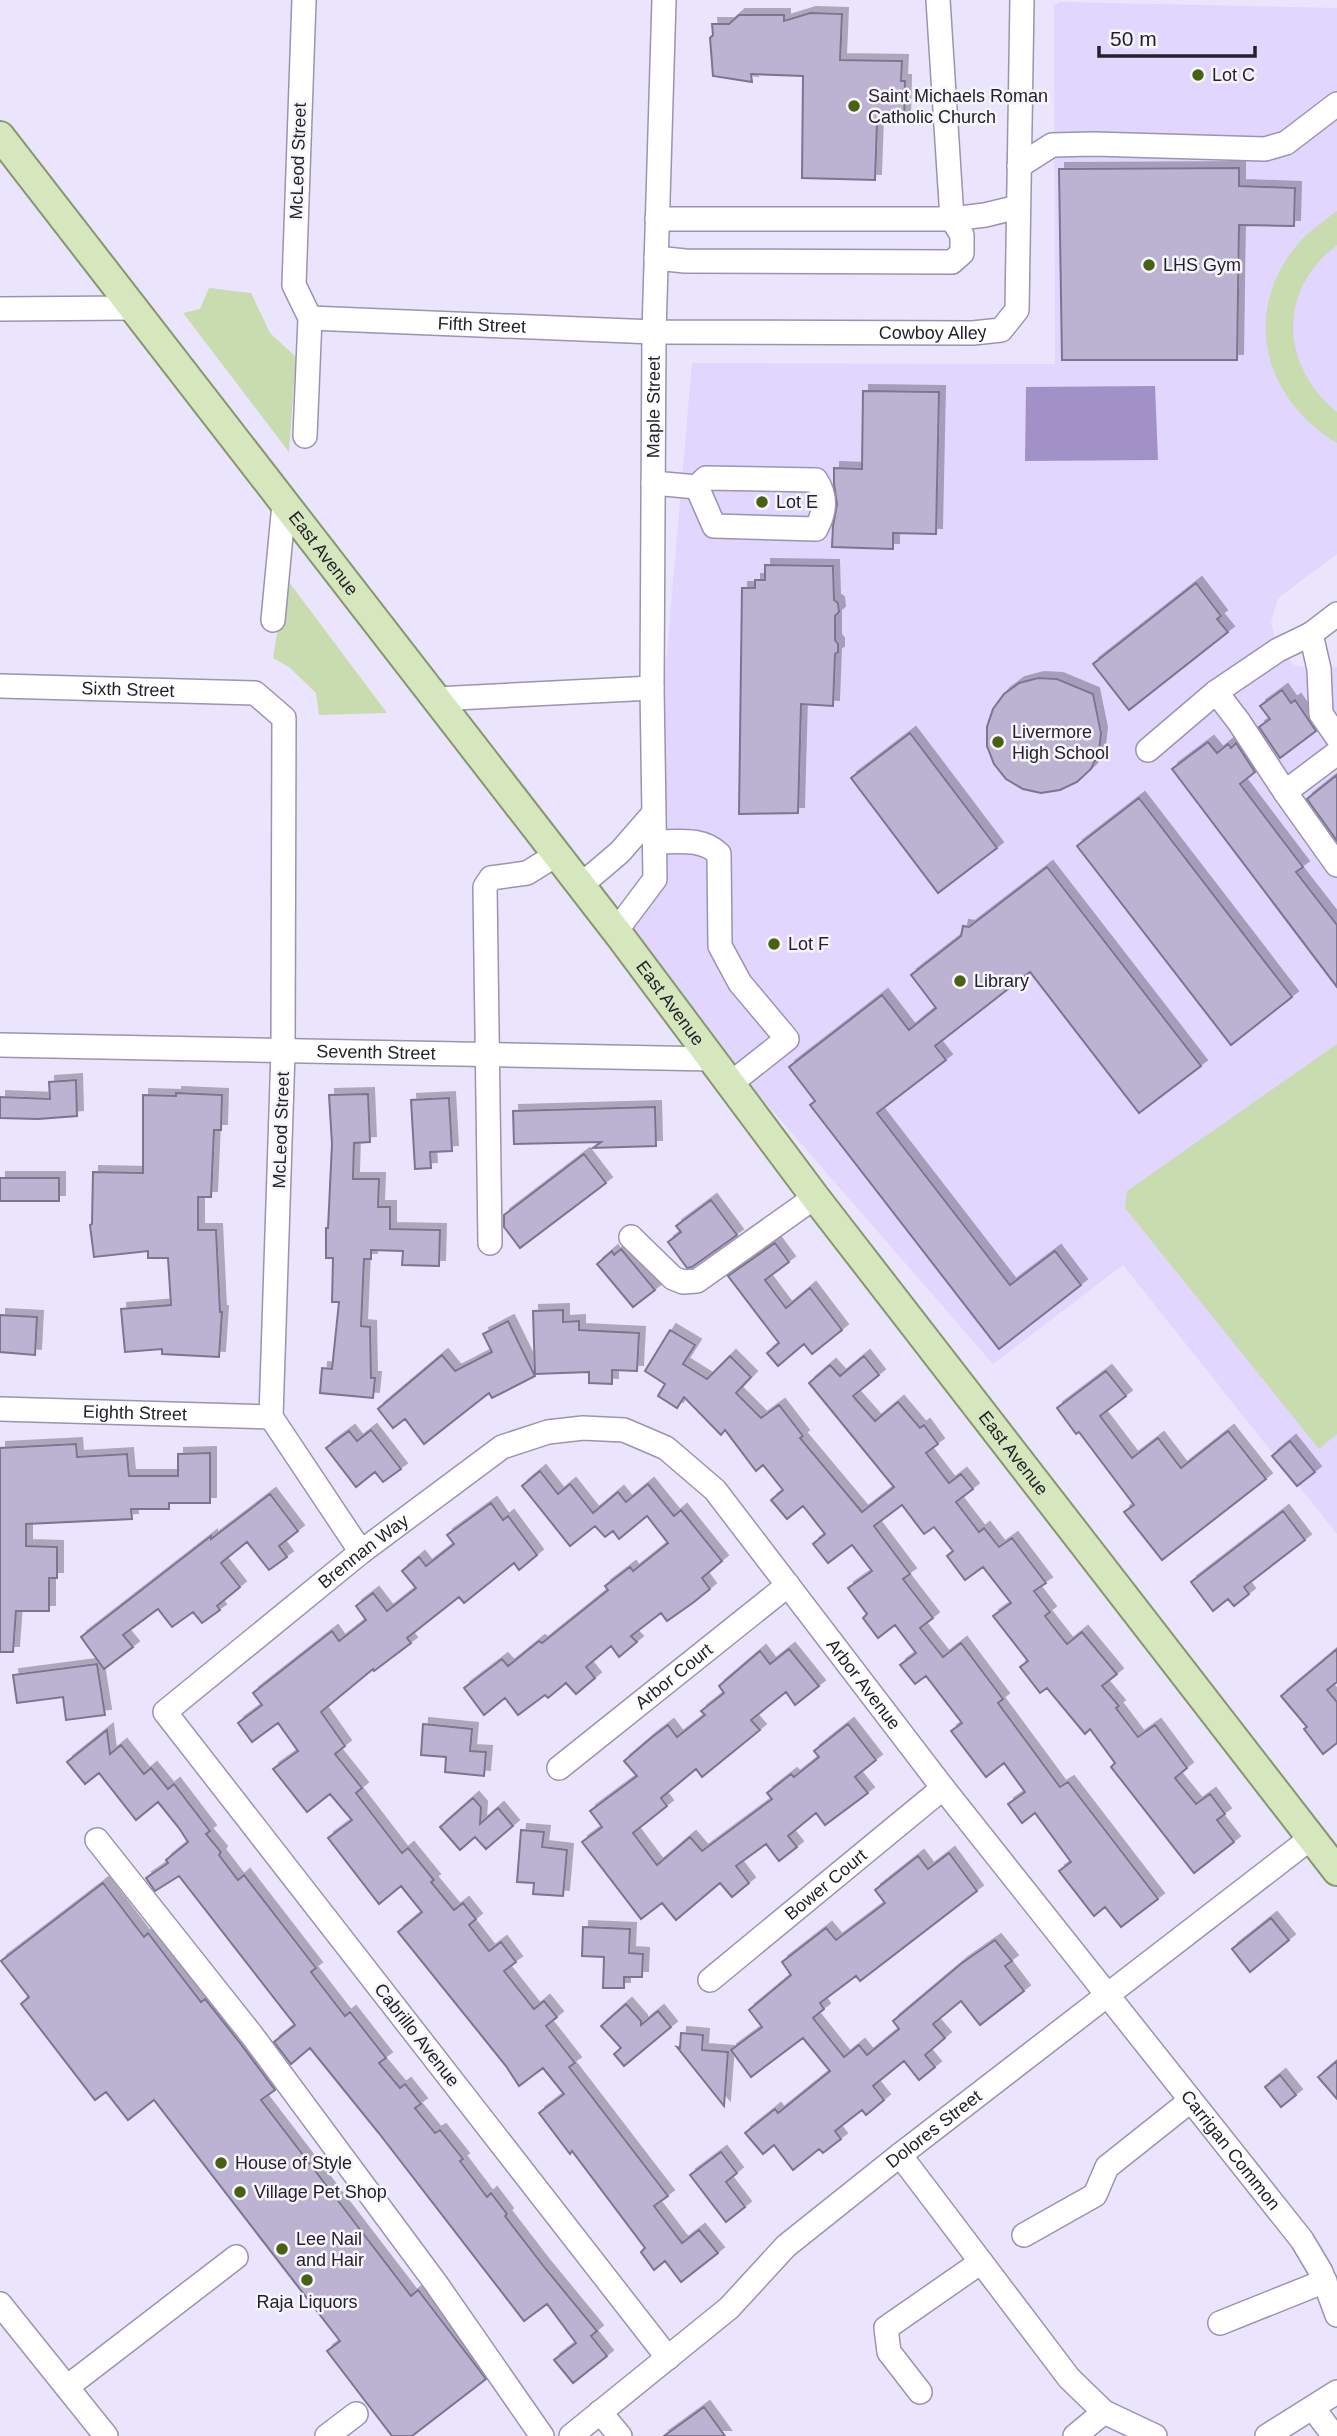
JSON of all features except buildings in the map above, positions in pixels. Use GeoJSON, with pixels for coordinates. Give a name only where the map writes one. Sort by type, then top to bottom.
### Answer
{"type":"FeatureCollection","features":[{"type":"Feature","properties":{"kind":"main road","name":"East Avenue"},"geometry":{"type":"LineString","coordinates":[[0,136],[616,931],[815,1197],[1337,1871]]}},
{"type":"Feature","properties":{"kind":"street","name":"McLeod Street"},"geometry":{"type":"LineString","coordinates":[[303,0],[294,285],[310,318]]}},
{"type":"Feature","properties":{"kind":"street","name":"Maple Street"},"geometry":{"type":"LineString","coordinates":[[616,931],[655,879],[652,688],[654,332],[664,0]]}},
{"type":"Feature","properties":{"kind":"street"},"geometry":{"type":"LineString","coordinates":[[656,258],[685,261],[952,262],[962,253],[962,235],[951,219],[938,0]]}},
{"type":"Feature","properties":{"kind":"street","name":"Cowboy Alley"},"geometry":{"type":"LineString","coordinates":[[654,332],[1001,330],[1017,310],[1022,0]]}},
{"type":"Feature","properties":{"kind":"street"},"geometry":{"type":"LineString","coordinates":[[1018,166],[1052,145],[1265,149],[1286,143],[1337,104]]}},
{"type":"Feature","properties":{"kind":"street"},"geometry":{"type":"LineString","coordinates":[[657,219],[951,219],[1018,207]]}},
{"type":"Feature","properties":{"kind":"street"},"geometry":{"type":"LineString","coordinates":[[0,309],[133,308]]}},
{"type":"Feature","properties":{"kind":"street","name":"Fifth Street"},"geometry":{"type":"LineString","coordinates":[[310,318],[654,332]]}},
{"type":"Feature","properties":{"kind":"street"},"geometry":{"type":"LineString","coordinates":[[305,436],[310,318]]}},
{"type":"Feature","properties":{"kind":"street"},"geometry":{"type":"LineString","coordinates":[[706,478],[816,480],[822,490],[824,514],[816,529],[713,526],[697,487],[706,478]]}},
{"type":"Feature","properties":{"kind":"street"},"geometry":{"type":"LineString","coordinates":[[653,483],[697,487]]}},
{"type":"Feature","properties":{"kind":"street"},"geometry":{"type":"LineString","coordinates":[[273,620],[284,504]]}},
{"type":"Feature","properties":{"kind":"street"},"geometry":{"type":"LineString","coordinates":[[1148,750],[1216,692],[1278,650],[1311,634],[1337,614]]}},
{"type":"Feature","properties":{"kind":"street"},"geometry":{"type":"LineString","coordinates":[[1311,634],[1319,669],[1321,714],[1337,737]]}},
{"type":"Feature","properties":{"kind":"street","name":"Sixth Street"},"geometry":{"type":"LineString","coordinates":[[0,686],[255,693]]}},
{"type":"Feature","properties":{"kind":"street"},"geometry":{"type":"LineString","coordinates":[[436,699],[652,688]]}},
{"type":"Feature","properties":{"kind":"street"},"geometry":{"type":"LineString","coordinates":[[1216,692],[1285,792],[1334,856]]}},
{"type":"Feature","properties":{"kind":"street","name":"McLeod Street"},"geometry":{"type":"LineString","coordinates":[[255,693],[284,718],[283,1051],[271,1417]]}},
{"type":"Feature","properties":{"kind":"street"},"geometry":{"type":"LineString","coordinates":[[1285,792],[1337,753]]}},
{"type":"Feature","properties":{"kind":"street"},"geometry":{"type":"LineString","coordinates":[[580,886],[620,852],[653,814]]}},
{"type":"Feature","properties":{"kind":"street"},"geometry":{"type":"LineString","coordinates":[[654,842],[710,845],[719,854],[720,946],[740,983],[787,1039],[730,1084]]}},
{"type":"Feature","properties":{"kind":"street"},"geometry":{"type":"LineString","coordinates":[[490,1242],[485,887],[491,878],[527,873],[556,855]]}},
{"type":"Feature","properties":{"kind":"street","name":"Seventh Street"},"geometry":{"type":"LineString","coordinates":[[0,1045],[712,1059]]}},
{"type":"Feature","properties":{"kind":"street"},"geometry":{"type":"LineString","coordinates":[[631,1237],[673,1278],[683,1282],[696,1281],[815,1197]]}},
{"type":"Feature","properties":{"kind":"street","name":"Eighth Street"},"geometry":{"type":"LineString","coordinates":[[0,1409],[271,1417]]}},
{"type":"Feature","properties":{"kind":"street"},"geometry":{"type":"LineString","coordinates":[[271,1417],[361,1552]]}},
{"type":"Feature","properties":{"kind":"street","name":"Brennan Way"},"geometry":{"type":"LineString","coordinates":[[165,1712],[361,1552],[502,1447],[548,1432],[583,1428]]}},
{"type":"Feature","properties":{"kind":"street","name":"Arbor Avenue"},"geometry":{"type":"LineString","coordinates":[[583,1428],[624,1430],[666,1448],[715,1490],[1107,1997]]}},
{"type":"Feature","properties":{"kind":"street","name":"Arbor Court"},"geometry":{"type":"LineString","coordinates":[[559,1768],[788,1585]]}},
{"type":"Feature","properties":{"kind":"street","name":"Cabrillo Avenue"},"geometry":{"type":"LineString","coordinates":[[165,1712],[668,2358]]}},
{"type":"Feature","properties":{"kind":"street","name":"Bower Court"},"geometry":{"type":"LineString","coordinates":[[710,1980],[943,1788]]}},
{"type":"Feature","properties":{"kind":"street","name":"Dolores Street"},"geometry":{"type":"LineString","coordinates":[[571,2436],[729,2308],[786,2246],[1311,1838]]}},
{"type":"Feature","properties":{"kind":"street"},"geometry":{"type":"LineString","coordinates":[[97,1840],[267,2056],[435,2282],[542,2436]]}},
{"type":"Feature","properties":{"kind":"street","name":"Carrigan Common"},"geometry":{"type":"LineString","coordinates":[[1107,1997],[1302,2240],[1325,2281],[1337,2315]]}},
{"type":"Feature","properties":{"kind":"street"},"geometry":{"type":"LineString","coordinates":[[1024,2235],[1095,2195],[1107,2167],[1190,2101]]}},
{"type":"Feature","properties":{"kind":"street"},"geometry":{"type":"LineString","coordinates":[[900,2155],[1069,2378],[1104,2412],[1155,2436]]}},
{"type":"Feature","properties":{"kind":"street"},"geometry":{"type":"LineString","coordinates":[[67,2386],[236,2257]]}},
{"type":"Feature","properties":{"kind":"street"},"geometry":{"type":"LineString","coordinates":[[920,2392],[889,2352],[886,2328],[981,2262]]}},
{"type":"Feature","properties":{"kind":"street"},"geometry":{"type":"LineString","coordinates":[[1220,2323],[1325,2281]]}},
{"type":"Feature","properties":{"kind":"street"},"geometry":{"type":"LineString","coordinates":[[0,2304],[106,2436]]}},
{"type":"Feature","properties":{"kind":"street"},"geometry":{"type":"LineString","coordinates":[[1267,2436],[1337,2392]]}},
{"type":"Feature","properties":{"kind":"street"},"geometry":{"type":"LineString","coordinates":[[1313,2408],[1334,2436]]}},
{"type":"Feature","properties":{"kind":"street"},"geometry":{"type":"LineString","coordinates":[[600,2412],[620,2436]]}},
{"type":"Feature","properties":{"kind":"street"},"geometry":{"type":"LineString","coordinates":[[1075,2436],[1104,2412]]}},
{"type":"Feature","properties":{"kind":"street"},"geometry":{"type":"LineString","coordinates":[[327,2436],[356,2414]]}},
{"type":"Feature","properties":{"kind":"shaded area","name":"Livermore High School"},"geometry":{"type":"Polygon","coordinates":[[[1060,2],[1337,8],[1337,554],[1278,598],[1271,622],[1276,643],[1294,665],[1313,669],[1337,667],[1337,1534],[1123,1265],[993,1364],[616,931],[655,879],[653,814],[692,363],[1055,364],[1054,5],[1060,2]]]}},
{"type":"Feature","properties":{"kind":"shaded area"},"geometry":{"type":"Polygon","coordinates":[[[1155,386],[1158,460],[1025,461],[1026,387],[1155,386]]]}},
{"type":"Feature","properties":{"kind":"green space"},"geometry":{"type":"Polygon","coordinates":[[[1337,211],[1337,245],[1317,263],[1304,284],[1296,306],[1293,328],[1296,351],[1305,373],[1318,393],[1337,412],[1337,443],[1293,405],[1279,382],[1269,357],[1266,330],[1268,303],[1277,276],[1298,244],[1337,211]]]}},
{"type":"Feature","properties":{"kind":"green space"},"geometry":{"type":"Polygon","coordinates":[[[209,288],[251,293],[270,333],[296,357],[289,452],[183,313],[200,309],[209,288]]]}},
{"type":"Feature","properties":{"kind":"green space"},"geometry":{"type":"Polygon","coordinates":[[[286,578],[387,713],[319,715],[316,693],[289,667],[273,658],[286,578]]]}},
{"type":"Feature","properties":{"kind":"green space"},"geometry":{"type":"Polygon","coordinates":[[[1337,1044],[1337,1434],[1319,1449],[1125,1208],[1127,1191],[1337,1044]]]}},
{"type":"Feature","properties":{"kind":"place","name":"Lot C"},"geometry":{"type":"Point","coordinates":[1198,75]}},
{"type":"Feature","properties":{"kind":"place","name":"Saint Michaels Roman Catholic Church"},"geometry":{"type":"Point","coordinates":[854,106]}},
{"type":"Feature","properties":{"kind":"place","name":"LHS Gym"},"geometry":{"type":"Point","coordinates":[1149,265]}},
{"type":"Feature","properties":{"kind":"place","name":"Lot E"},"geometry":{"type":"Point","coordinates":[762,502]}},
{"type":"Feature","properties":{"kind":"place","name":"Livermore High School"},"geometry":{"type":"Point","coordinates":[998,742]}},
{"type":"Feature","properties":{"kind":"place","name":"Lot F"},"geometry":{"type":"Point","coordinates":[774,944]}},
{"type":"Feature","properties":{"kind":"place","name":"Library"},"geometry":{"type":"Point","coordinates":[960,981]}},
{"type":"Feature","properties":{"kind":"place","name":"House of Style"},"geometry":{"type":"Point","coordinates":[221,2163]}},
{"type":"Feature","properties":{"kind":"place","name":"Village Pet Shop"},"geometry":{"type":"Point","coordinates":[240,2192]}},
{"type":"Feature","properties":{"kind":"place","name":"Lee Nail and Hair"},"geometry":{"type":"Point","coordinates":[282,2249]}},
{"type":"Feature","properties":{"kind":"place","name":"Raja Liquors"},"geometry":{"type":"Point","coordinates":[307,2280]}}]}
